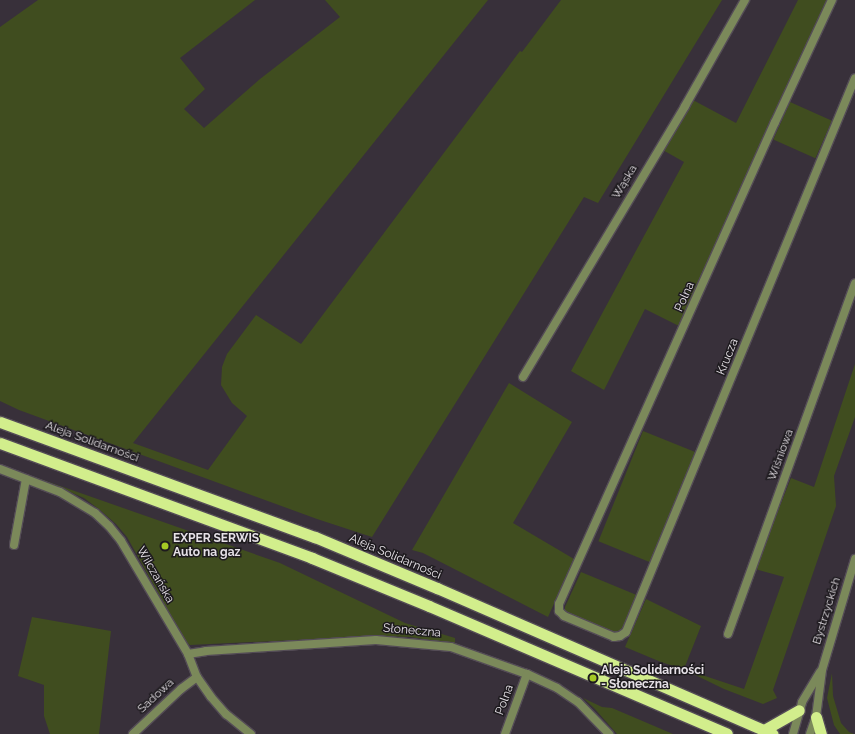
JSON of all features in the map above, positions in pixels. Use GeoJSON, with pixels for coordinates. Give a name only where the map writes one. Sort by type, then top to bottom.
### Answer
{"type":"FeatureCollection","features":[{"type":"Feature","properties":{"kind":"highway","name":"Aleja Solidarności"},"geometry":{"type":"LineString","coordinates":[[0,422],[315,537],[437,588],[769,732]]}},
{"type":"Feature","properties":{"kind":"highway"},"geometry":{"type":"LineString","coordinates":[[0,443],[312,558],[727,734]]}},
{"type":"Feature","properties":{"kind":"highway"},"geometry":{"type":"LineString","coordinates":[[769,732],[799,710]]}},
{"type":"Feature","properties":{"kind":"highway"},"geometry":{"type":"LineString","coordinates":[[816,717],[821,734]]}},
{"type":"Feature","properties":{"kind":"street","name":"Wąska"},"geometry":{"type":"LineString","coordinates":[[523,377],[685,106],[745,0]]}},
{"type":"Feature","properties":{"kind":"street","name":"Polna"},"geometry":{"type":"LineString","coordinates":[[614,637],[564,616],[558,611],[559,604],[775,122],[832,0]]}},
{"type":"Feature","properties":{"kind":"street","name":"Krucza"},"geometry":{"type":"LineString","coordinates":[[614,637],[620,636],[626,632],[855,78]]}},
{"type":"Feature","properties":{"kind":"street","name":"Wiśniowa"},"geometry":{"type":"LineString","coordinates":[[728,634],[855,283]]}},
{"type":"Feature","properties":{"kind":"street","name":"WiIczańska"},"geometry":{"type":"LineString","coordinates":[[0,470],[71,498],[95,513],[109,526],[121,541],[188,654],[197,677],[211,697],[226,714],[251,734]]}},
{"type":"Feature","properties":{"kind":"street"},"geometry":{"type":"LineString","coordinates":[[14,545],[26,479]]}},
{"type":"Feature","properties":{"kind":"street","name":"Bystrzyckich"},"geometry":{"type":"LineString","coordinates":[[822,670],[855,559]]}},
{"type":"Feature","properties":{"kind":"street","name":"Słoneczna"},"geometry":{"type":"LineString","coordinates":[[188,654],[206,651],[376,640],[451,647],[527,674],[557,688],[578,702],[609,734]]}},
{"type":"Feature","properties":{"kind":"street"},"geometry":{"type":"LineString","coordinates":[[793,734],[799,710],[822,670]]}},
{"type":"Feature","properties":{"kind":"street"},"geometry":{"type":"LineString","coordinates":[[810,734],[816,717],[822,670]]}},
{"type":"Feature","properties":{"kind":"street","name":"Polna"},"geometry":{"type":"LineString","coordinates":[[505,734],[527,674]]}},
{"type":"Feature","properties":{"kind":"street","name":"Sadowa"},"geometry":{"type":"LineString","coordinates":[[133,734],[181,689],[197,677]]}},
{"type":"Feature","properties":{"kind":"green space"},"geometry":{"type":"Polygon","coordinates":[[[38,0],[255,0],[180,58],[205,89],[184,109],[204,128],[260,79],[340,17],[325,0],[488,0],[133,443],[208,470],[247,416],[232,403],[221,385],[222,367],[227,354],[256,315],[301,344],[520,51],[522,52],[561,0],[722,0],[598,203],[584,197],[372,537],[317,519],[19,410],[0,401],[0,27],[38,0]]]}},
{"type":"Feature","properties":{"kind":"green space"},"geometry":{"type":"Polygon","coordinates":[[[798,0],[827,0],[679,326],[645,309],[604,390],[571,371],[684,162],[661,149],[691,99],[736,123],[798,0]]]}},
{"type":"Feature","properties":{"kind":"green space"},"geometry":{"type":"Polygon","coordinates":[[[790,102],[832,121],[815,158],[773,139],[790,102]]]}},
{"type":"Feature","properties":{"kind":"green space"},"geometry":{"type":"Polygon","coordinates":[[[855,364],[855,417],[834,476],[836,506],[773,690],[777,698],[763,704],[724,689],[683,669],[661,662],[625,647],[646,599],[701,626],[684,669],[744,689],[784,577],[755,569],[791,478],[814,487],[855,364]]]}},
{"type":"Feature","properties":{"kind":"green space"},"geometry":{"type":"Polygon","coordinates":[[[509,383],[572,422],[513,523],[574,559],[548,617],[423,553],[412,550],[509,383]]]}},
{"type":"Feature","properties":{"kind":"green space"},"geometry":{"type":"Polygon","coordinates":[[[643,431],[700,454],[655,564],[598,541],[643,431]]]}},
{"type":"Feature","properties":{"kind":"green space"},"geometry":{"type":"Polygon","coordinates":[[[29,475],[280,563],[405,623],[455,638],[455,644],[410,637],[380,636],[190,645],[185,641],[127,537],[116,524],[84,498],[29,475]]]}},
{"type":"Feature","properties":{"kind":"green space"},"geometry":{"type":"Polygon","coordinates":[[[581,572],[639,596],[619,632],[614,633],[567,613],[565,610],[581,572]]]}},
{"type":"Feature","properties":{"kind":"green space"},"geometry":{"type":"Polygon","coordinates":[[[32,617],[111,631],[99,734],[50,734],[44,716],[44,685],[18,676],[32,617]]]}},
{"type":"Feature","properties":{"kind":"green space"},"geometry":{"type":"Polygon","coordinates":[[[832,673],[833,696],[841,723],[849,732],[854,734],[840,734],[834,725],[827,698],[832,673]]]}},
{"type":"Feature","properties":{"kind":"green space"},"geometry":{"type":"Polygon","coordinates":[[[583,698],[602,707],[612,708],[673,734],[617,734],[583,698]]]}},
{"type":"Feature","properties":{"kind":"place","name":"EXPER SERWIS Auto na gaz"},"geometry":{"type":"Point","coordinates":[165,546]}},
{"type":"Feature","properties":{"kind":"place","name":"Aleja Solidarności - Słoneczna"},"geometry":{"type":"Point","coordinates":[593,678]}}]}
